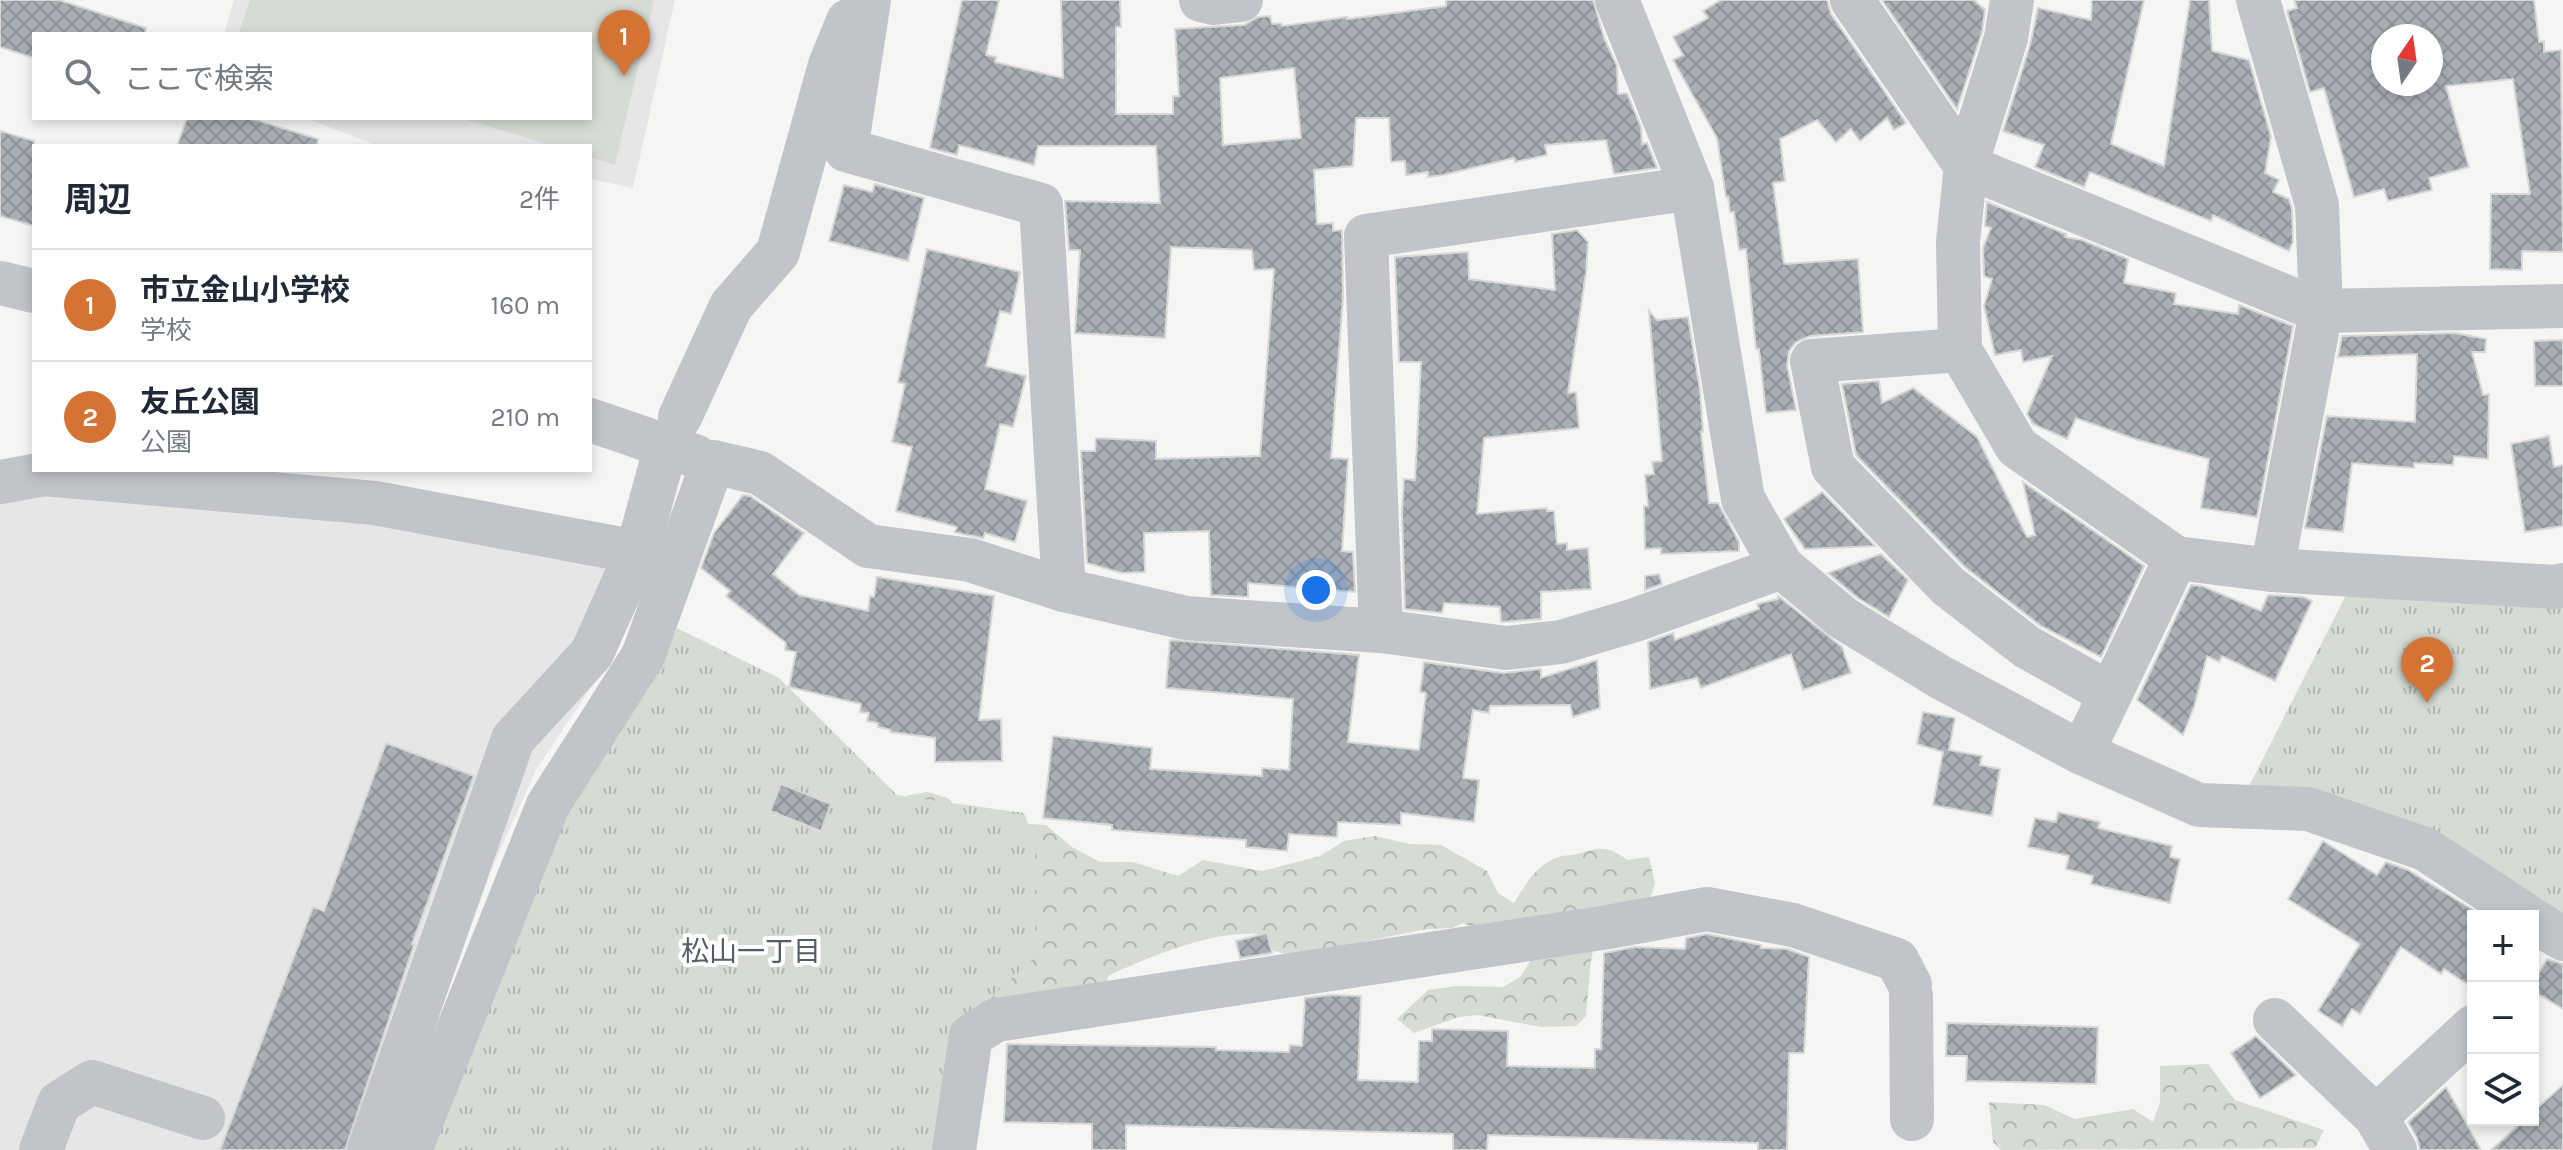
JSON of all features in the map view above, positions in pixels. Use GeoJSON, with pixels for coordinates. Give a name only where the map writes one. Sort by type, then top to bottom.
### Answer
{"type":"FeatureCollection","features":[{"type":"Feature","properties":{"kind":"street"},"geometry":{"type":"LineString","coordinates":[[369,1150],[513,739],[592,653],[637,552],[673,432],[731,306],[778,252],[830,65],[856,0]]}},
{"type":"Feature","properties":{"kind":"street"},"geometry":{"type":"LineString","coordinates":[[869,0],[846,150],[1041,205],[1064,590]]}},
{"type":"Feature","properties":{"kind":"street"},"geometry":{"type":"LineString","coordinates":[[1201,0],[1214,3],[1241,0]]}},
{"type":"Feature","properties":{"kind":"street"},"geometry":{"type":"LineString","coordinates":[[1617,0],[1692,188],[1743,499],[1782,567],[1855,625],[1940,677],[2082,753],[2199,805],[2308,809],[2425,849],[2542,933]]}},
{"type":"Feature","properties":{"kind":"street"},"geometry":{"type":"LineString","coordinates":[[1852,0],[1966,166],[2321,311],[2563,306]]}},
{"type":"Feature","properties":{"kind":"street"},"geometry":{"type":"LineString","coordinates":[[2012,0],[2006,38],[1966,166],[1958,241],[1960,350],[2017,447],[2176,558],[2272,570],[2555,587],[2563,585]]}},
{"type":"Feature","properties":{"kind":"street"},"geometry":{"type":"LineString","coordinates":[[2258,0],[2317,205],[2321,311],[2272,570]]}},
{"type":"Feature","properties":{"kind":"street"},"geometry":{"type":"LineString","coordinates":[[1381,631],[1366,236],[1692,188]]}},
{"type":"Feature","properties":{"kind":"street"},"geometry":{"type":"LineString","coordinates":[[0,283],[32,291]]}},
{"type":"Feature","properties":{"kind":"street"},"geometry":{"type":"LineString","coordinates":[[1960,350],[1812,361],[1833,467],[1948,586],[2027,647],[2110,694]]}},
{"type":"Feature","properties":{"kind":"street"},"geometry":{"type":"LineString","coordinates":[[592,420],[673,432],[713,462],[760,473],[868,546],[970,560],[1064,590],[1186,618],[1381,631],[1506,648],[1561,642],[1635,620],[1782,567]]}},
{"type":"Feature","properties":{"kind":"street"},"geometry":{"type":"LineString","coordinates":[[410,1150],[548,805],[643,656],[713,462]]}},
{"type":"Feature","properties":{"kind":"street"},"geometry":{"type":"LineString","coordinates":[[0,482],[44,474],[375,503],[637,552]]}},
{"type":"Feature","properties":{"kind":"street"},"geometry":{"type":"LineString","coordinates":[[2082,753],[2176,558]]}},
{"type":"Feature","properties":{"kind":"street"},"geometry":{"type":"LineString","coordinates":[[954,1150],[971,1036],[996,1020],[1608,927],[1707,909],[1793,925],[1897,960],[1911,991],[1912,1119]]}},
{"type":"Feature","properties":{"kind":"street"},"geometry":{"type":"LineString","coordinates":[[2275,1020],[2386,1134],[2467,1034]]}},
{"type":"Feature","properties":{"kind":"street"},"geometry":{"type":"LineString","coordinates":[[41,1150],[59,1103],[92,1082],[203,1118]]}},
{"type":"Feature","properties":{"kind":"shaded area"},"geometry":{"type":"Polygon","coordinates":[[[234,0],[675,0],[633,188],[592,179],[592,144],[374,144],[310,120],[592,120],[592,32],[225,32],[234,0]]]}},
{"type":"Feature","properties":{"kind":"shaded area"},"geometry":{"type":"Polygon","coordinates":[[[37,484],[372,513],[631,565],[608,662],[536,770],[494,864],[388,1150],[0,1150],[0,496],[37,484]]]}},
{"type":"Feature","properties":{"kind":"green space"},"geometry":{"type":"Polygon","coordinates":[[[250,0],[654,0],[615,165],[592,158],[592,144],[547,144],[467,120],[592,120],[592,32],[239,32],[250,0]]]}},
{"type":"Feature","properties":{"kind":"green space"},"geometry":{"type":"Polygon","coordinates":[[[2348,591],[2563,606],[2563,919],[2243,798],[2348,591]]]}},
{"type":"Feature","properties":{"kind":"green space"},"geometry":{"type":"Polygon","coordinates":[[[677,628],[779,678],[897,795],[1024,813],[1035,841],[1035,957],[995,994],[960,1034],[940,1150],[426,1150],[577,785],[641,689],[677,628]]]}},
{"type":"Feature","properties":{"kind":"green space"},"geometry":{"type":"Polygon","coordinates":[[[928,792],[948,798],[967,820],[1046,825],[1072,847],[1100,862],[1133,862],[1178,876],[1203,860],[1262,871],[1320,856],[1344,841],[1375,836],[1410,844],[1441,845],[1487,871],[1498,893],[1514,903],[1528,881],[1546,863],[1562,856],[1594,850],[1610,850],[1627,860],[1649,857],[1655,883],[1652,894],[1621,925],[1598,925],[1586,1016],[1576,1026],[1541,1027],[1477,1015],[1459,1017],[1414,1033],[1397,1019],[1428,990],[1456,986],[1503,987],[1520,977],[1535,954],[1463,923],[1452,928],[1427,929],[1292,956],[1272,950],[1257,934],[1220,937],[1161,954],[1108,976],[1103,1003],[987,1030],[971,1142],[976,1150],[800,1150],[896,801],[928,792]]]}},
{"type":"Feature","properties":{"kind":"green space"},"geometry":{"type":"Polygon","coordinates":[[[2208,1064],[2235,1100],[2324,1130],[2315,1148],[2001,1150],[1993,1142],[1989,1102],[2044,1105],[2075,1119],[2133,1109],[2153,1122],[2160,1102],[2160,1066],[2208,1064]]]}},
{"type":"Feature","properties":{"kind":"building"},"geometry":{"type":"Polygon","coordinates":[[[0,0],[59,0],[146,28],[145,32],[32,32],[32,57],[0,47],[0,0]]]}},
{"type":"Feature","properties":{"kind":"building"},"geometry":{"type":"Polygon","coordinates":[[[962,0],[999,0],[986,55],[996,57],[995,62],[1063,78],[1061,0],[1120,0],[1121,27],[1116,27],[1116,114],[1173,114],[1173,96],[1179,96],[1175,29],[1244,25],[1258,17],[1270,16],[1272,24],[1281,23],[1282,26],[1446,6],[1446,0],[1593,0],[1604,38],[1617,66],[1618,94],[1627,93],[1641,127],[1642,144],[1647,143],[1657,168],[1614,174],[1606,140],[1545,145],[1547,155],[1515,162],[1514,158],[1443,175],[1428,177],[1428,172],[1406,175],[1405,161],[1391,162],[1389,118],[1356,118],[1353,166],[1314,170],[1317,224],[1333,223],[1333,231],[1342,230],[1343,297],[1331,458],[1348,459],[1342,551],[1353,552],[1355,592],[1248,583],[1248,597],[1211,595],[1209,531],[1144,533],[1145,572],[1122,573],[1087,563],[1081,451],[1095,451],[1096,438],[1156,441],[1156,459],[1260,456],[1274,269],[1254,270],[1252,250],[1171,247],[1165,338],[1075,333],[1080,250],[1069,250],[1065,201],[1160,203],[1156,146],[1038,146],[1034,165],[959,145],[957,155],[930,148],[962,0]],[[1294,68],[1220,78],[1223,145],[1301,138],[1294,68]]]}},
{"type":"Feature","properties":{"kind":"building"},"geometry":{"type":"Polygon","coordinates":[[[1721,0],[1827,0],[1831,14],[1906,123],[1894,130],[1887,118],[1860,141],[1851,129],[1836,142],[1817,120],[1780,139],[1785,181],[1773,183],[1784,264],[1858,259],[1863,332],[1810,336],[1796,342],[1789,351],[1787,365],[1796,410],[1766,413],[1746,249],[1739,250],[1734,212],[1730,212],[1726,197],[1717,138],[1673,60],[1683,55],[1673,37],[1708,18],[1703,11],[1721,0]]]}},
{"type":"Feature","properties":{"kind":"building"},"geometry":{"type":"Polygon","coordinates":[[[1882,0],[1974,0],[1985,10],[1982,32],[1957,109],[1882,0]]]}},
{"type":"Feature","properties":{"kind":"building"},"geometry":{"type":"Polygon","coordinates":[[[2092,0],[2144,0],[2111,144],[2164,166],[2190,0],[2209,0],[2212,51],[2249,60],[2271,137],[2265,173],[2279,180],[2273,192],[2289,199],[2292,209],[2293,242],[2289,251],[2213,215],[2211,221],[2090,172],[2084,187],[2035,167],[2044,145],[2003,131],[2030,45],[2038,8],[2091,20],[2092,0]]]}},
{"type":"Feature","properties":{"kind":"building"},"geometry":{"type":"Polygon","coordinates":[[[2294,0],[2534,0],[2539,42],[2544,41],[2544,52],[2561,50],[2563,252],[2522,251],[2522,270],[2490,269],[2491,194],[2530,194],[2513,79],[2446,86],[2469,167],[2429,178],[2432,190],[2388,201],[2384,189],[2354,197],[2324,88],[2310,92],[2287,11],[2297,8],[2294,0]]]}},
{"type":"Feature","properties":{"kind":"building"},"geometry":{"type":"Polygon","coordinates":[[[186,120],[256,120],[318,139],[317,144],[178,144],[186,120]]]}},
{"type":"Feature","properties":{"kind":"building"},"geometry":{"type":"Polygon","coordinates":[[[0,131],[34,141],[34,144],[32,225],[0,216],[0,131]]]}},
{"type":"Feature","properties":{"kind":"building"},"geometry":{"type":"Polygon","coordinates":[[[875,184],[924,198],[908,261],[829,241],[844,185],[872,192],[875,184]]]}},
{"type":"Feature","properties":{"kind":"building"},"geometry":{"type":"Polygon","coordinates":[[[1987,202],[2066,234],[2065,237],[2082,240],[2128,259],[2124,283],[2176,293],[2174,304],[2238,314],[2239,305],[2293,326],[2257,517],[2201,508],[2209,459],[2138,440],[2076,418],[2067,439],[2033,424],[2027,414],[2052,356],[2023,362],[2021,350],[1995,355],[1984,306],[1992,279],[1984,276],[1983,248],[1991,228],[1985,226],[1987,202]]]}},
{"type":"Feature","properties":{"kind":"building"},"geometry":{"type":"Polygon","coordinates":[[[1577,230],[1588,242],[1568,393],[1576,392],[1579,428],[1484,438],[1477,514],[1547,508],[1547,511],[1554,511],[1557,544],[1567,543],[1567,550],[1588,548],[1591,589],[1541,592],[1541,619],[1501,622],[1500,607],[1444,603],[1442,613],[1405,609],[1404,479],[1415,480],[1421,362],[1399,362],[1395,257],[1468,252],[1469,279],[1555,290],[1552,234],[1577,230]]]}},
{"type":"Feature","properties":{"kind":"building"},"geometry":{"type":"Polygon","coordinates":[[[927,249],[1020,272],[1011,314],[1000,311],[986,366],[1026,376],[1013,427],[1000,424],[985,489],[1027,501],[1015,542],[985,533],[983,538],[955,532],[957,527],[896,511],[912,447],[892,442],[905,384],[898,382],[927,249]]]}},
{"type":"Feature","properties":{"kind":"building"},"geometry":{"type":"Polygon","coordinates":[[[1649,311],[1657,320],[1688,317],[1700,390],[1709,503],[1718,503],[1739,542],[1739,551],[1661,554],[1661,548],[1645,549],[1644,506],[1648,506],[1645,475],[1654,474],[1652,462],[1662,461],[1649,311]]]}},
{"type":"Feature","properties":{"kind":"building"},"geometry":{"type":"Polygon","coordinates":[[[2455,333],[2486,339],[2485,352],[2472,352],[2483,395],[2489,394],[2488,459],[2454,456],[2453,465],[2414,463],[2414,468],[2352,463],[2343,532],[2305,528],[2327,416],[2415,422],[2417,354],[2338,357],[2342,336],[2455,333]]]}},
{"type":"Feature","properties":{"kind":"building"},"geometry":{"type":"Polygon","coordinates":[[[2563,340],[2563,386],[2535,386],[2534,341],[2563,340]]]}},
{"type":"Feature","properties":{"kind":"building"},"geometry":{"type":"Polygon","coordinates":[[[1879,381],[1882,403],[1913,388],[1977,437],[2027,537],[2035,535],[2023,482],[2144,566],[2101,657],[2041,626],[1965,567],[1856,455],[1842,384],[1879,381]]]}},
{"type":"Feature","properties":{"kind":"building"},"geometry":{"type":"Polygon","coordinates":[[[2549,436],[2554,467],[2563,465],[2563,526],[2525,532],[2511,444],[2549,436]]]}},
{"type":"Feature","properties":{"kind":"building"},"geometry":{"type":"Polygon","coordinates":[[[1822,492],[1875,546],[1805,549],[1784,519],[1822,492]]]}},
{"type":"Feature","properties":{"kind":"building"},"geometry":{"type":"Polygon","coordinates":[[[743,495],[750,496],[804,533],[773,574],[799,595],[868,611],[877,577],[994,596],[979,720],[1001,719],[1002,761],[935,762],[935,738],[890,732],[878,727],[878,723],[867,721],[869,713],[860,712],[861,704],[789,687],[796,652],[785,650],[786,643],[726,596],[730,591],[701,568],[714,533],[743,495]]]}},
{"type":"Feature","properties":{"kind":"building"},"geometry":{"type":"Polygon","coordinates":[[[1881,554],[1908,580],[1889,617],[1858,598],[1828,573],[1881,554]]]}},
{"type":"Feature","properties":{"kind":"building"},"geometry":{"type":"Polygon","coordinates":[[[1659,574],[1662,584],[1645,590],[1645,576],[1659,574]]]}},
{"type":"Feature","properties":{"kind":"building"},"geometry":{"type":"Polygon","coordinates":[[[2191,585],[2202,586],[2261,611],[2268,595],[2304,597],[2312,601],[2275,681],[2222,656],[2219,662],[2207,656],[2183,735],[2137,700],[2191,585]]]}},
{"type":"Feature","properties":{"kind":"building"},"geometry":{"type":"Polygon","coordinates":[[[1778,596],[1842,647],[1851,673],[1803,690],[1791,654],[1701,688],[1697,678],[1650,689],[1648,642],[1673,633],[1675,640],[1759,609],[1757,604],[1778,599],[1778,596]]]}},
{"type":"Feature","properties":{"kind":"building"},"geometry":{"type":"Polygon","coordinates":[[[1170,640],[1359,655],[1348,742],[1419,750],[1426,693],[1420,692],[1424,662],[1503,673],[1541,669],[1541,678],[1597,660],[1600,708],[1573,717],[1570,705],[1490,706],[1489,713],[1473,710],[1463,778],[1479,780],[1474,822],[1401,813],[1401,825],[1338,822],[1337,837],[1289,834],[1287,851],[1246,847],[1246,840],[1112,830],[1112,825],[1043,818],[1053,736],[1152,748],[1150,769],[1262,776],[1262,768],[1289,770],[1293,699],[1166,688],[1170,640]]]}},
{"type":"Feature","properties":{"kind":"building"},"geometry":{"type":"Polygon","coordinates":[[[1923,712],[1955,718],[1949,750],[1982,756],[1980,765],[2000,769],[1992,816],[1933,805],[1943,752],[1917,744],[1923,712]]]}},
{"type":"Feature","properties":{"kind":"building"},"geometry":{"type":"Polygon","coordinates":[[[386,743],[474,776],[412,944],[345,1150],[220,1150],[313,907],[324,911],[386,743]]]}},
{"type":"Feature","properties":{"kind":"building"},"geometry":{"type":"Polygon","coordinates":[[[781,784],[831,804],[821,831],[770,811],[781,784]]]}},
{"type":"Feature","properties":{"kind":"building"},"geometry":{"type":"Polygon","coordinates":[[[2058,812],[2100,822],[2098,828],[2172,846],[2170,857],[2180,859],[2170,903],[2091,884],[2093,876],[2066,869],[2069,856],[2028,847],[2035,818],[2056,822],[2058,812]]]}},
{"type":"Feature","properties":{"kind":"building"},"geometry":{"type":"Polygon","coordinates":[[[2323,841],[2377,875],[2386,862],[2408,870],[2473,910],[2467,910],[2467,984],[2444,969],[2441,974],[2401,947],[2360,1014],[2352,1009],[2342,1026],[2318,1011],[2360,944],[2288,899],[2323,841]]]}},
{"type":"Feature","properties":{"kind":"building"},"geometry":{"type":"Polygon","coordinates":[[[1267,933],[1272,953],[1240,958],[1236,941],[1267,933]]]}},
{"type":"Feature","properties":{"kind":"building"},"geometry":{"type":"Polygon","coordinates":[[[1707,934],[1761,945],[1761,948],[1787,949],[1809,957],[1804,1053],[1789,1053],[1787,1150],[1758,1150],[1758,1143],[1488,1135],[1487,1150],[1453,1150],[1453,1134],[1126,1125],[1126,1150],[1092,1150],[1092,1124],[1004,1122],[1007,1044],[1216,1047],[1216,1050],[1289,1052],[1290,1045],[1302,1046],[1305,998],[1330,995],[1361,996],[1358,1080],[1418,1082],[1419,1041],[1432,1041],[1432,1029],[1508,1031],[1507,1066],[1595,1068],[1595,1049],[1601,1049],[1604,953],[1635,947],[1685,949],[1686,938],[1707,934]]]}},
{"type":"Feature","properties":{"kind":"building"},"geometry":{"type":"Polygon","coordinates":[[[2547,959],[2563,964],[2563,1009],[2539,995],[2539,973],[2547,959]]]}},
{"type":"Feature","properties":{"kind":"building"},"geometry":{"type":"Polygon","coordinates":[[[1947,1023],[2098,1027],[2096,1084],[1966,1081],[1967,1056],[1946,1056],[1947,1023]]]}},
{"type":"Feature","properties":{"kind":"building"},"geometry":{"type":"Polygon","coordinates":[[[2256,1036],[2296,1075],[2260,1098],[2231,1053],[2256,1036]]]}},
{"type":"Feature","properties":{"kind":"building"},"geometry":{"type":"Polygon","coordinates":[[[2563,1085],[2563,1150],[2491,1150],[2517,1126],[2539,1126],[2539,1107],[2563,1085]]]}},
{"type":"Feature","properties":{"kind":"building"},"geometry":{"type":"Polygon","coordinates":[[[2446,1087],[2481,1150],[2420,1150],[2408,1122],[2446,1087]]]}},
{"type":"Feature","properties":{"kind":"place","name":"市立金山小学校"},"geometry":{"type":"Point","coordinates":[624,76]}},
{"type":"Feature","properties":{"kind":"place","name":"友丘公園"},"geometry":{"type":"Point","coordinates":[2427,703]}},
{"type":"Feature","properties":{"kind":"district","name":"松山一丁目"},"geometry":{"type":"Point","coordinates":[751,951]}}]}
